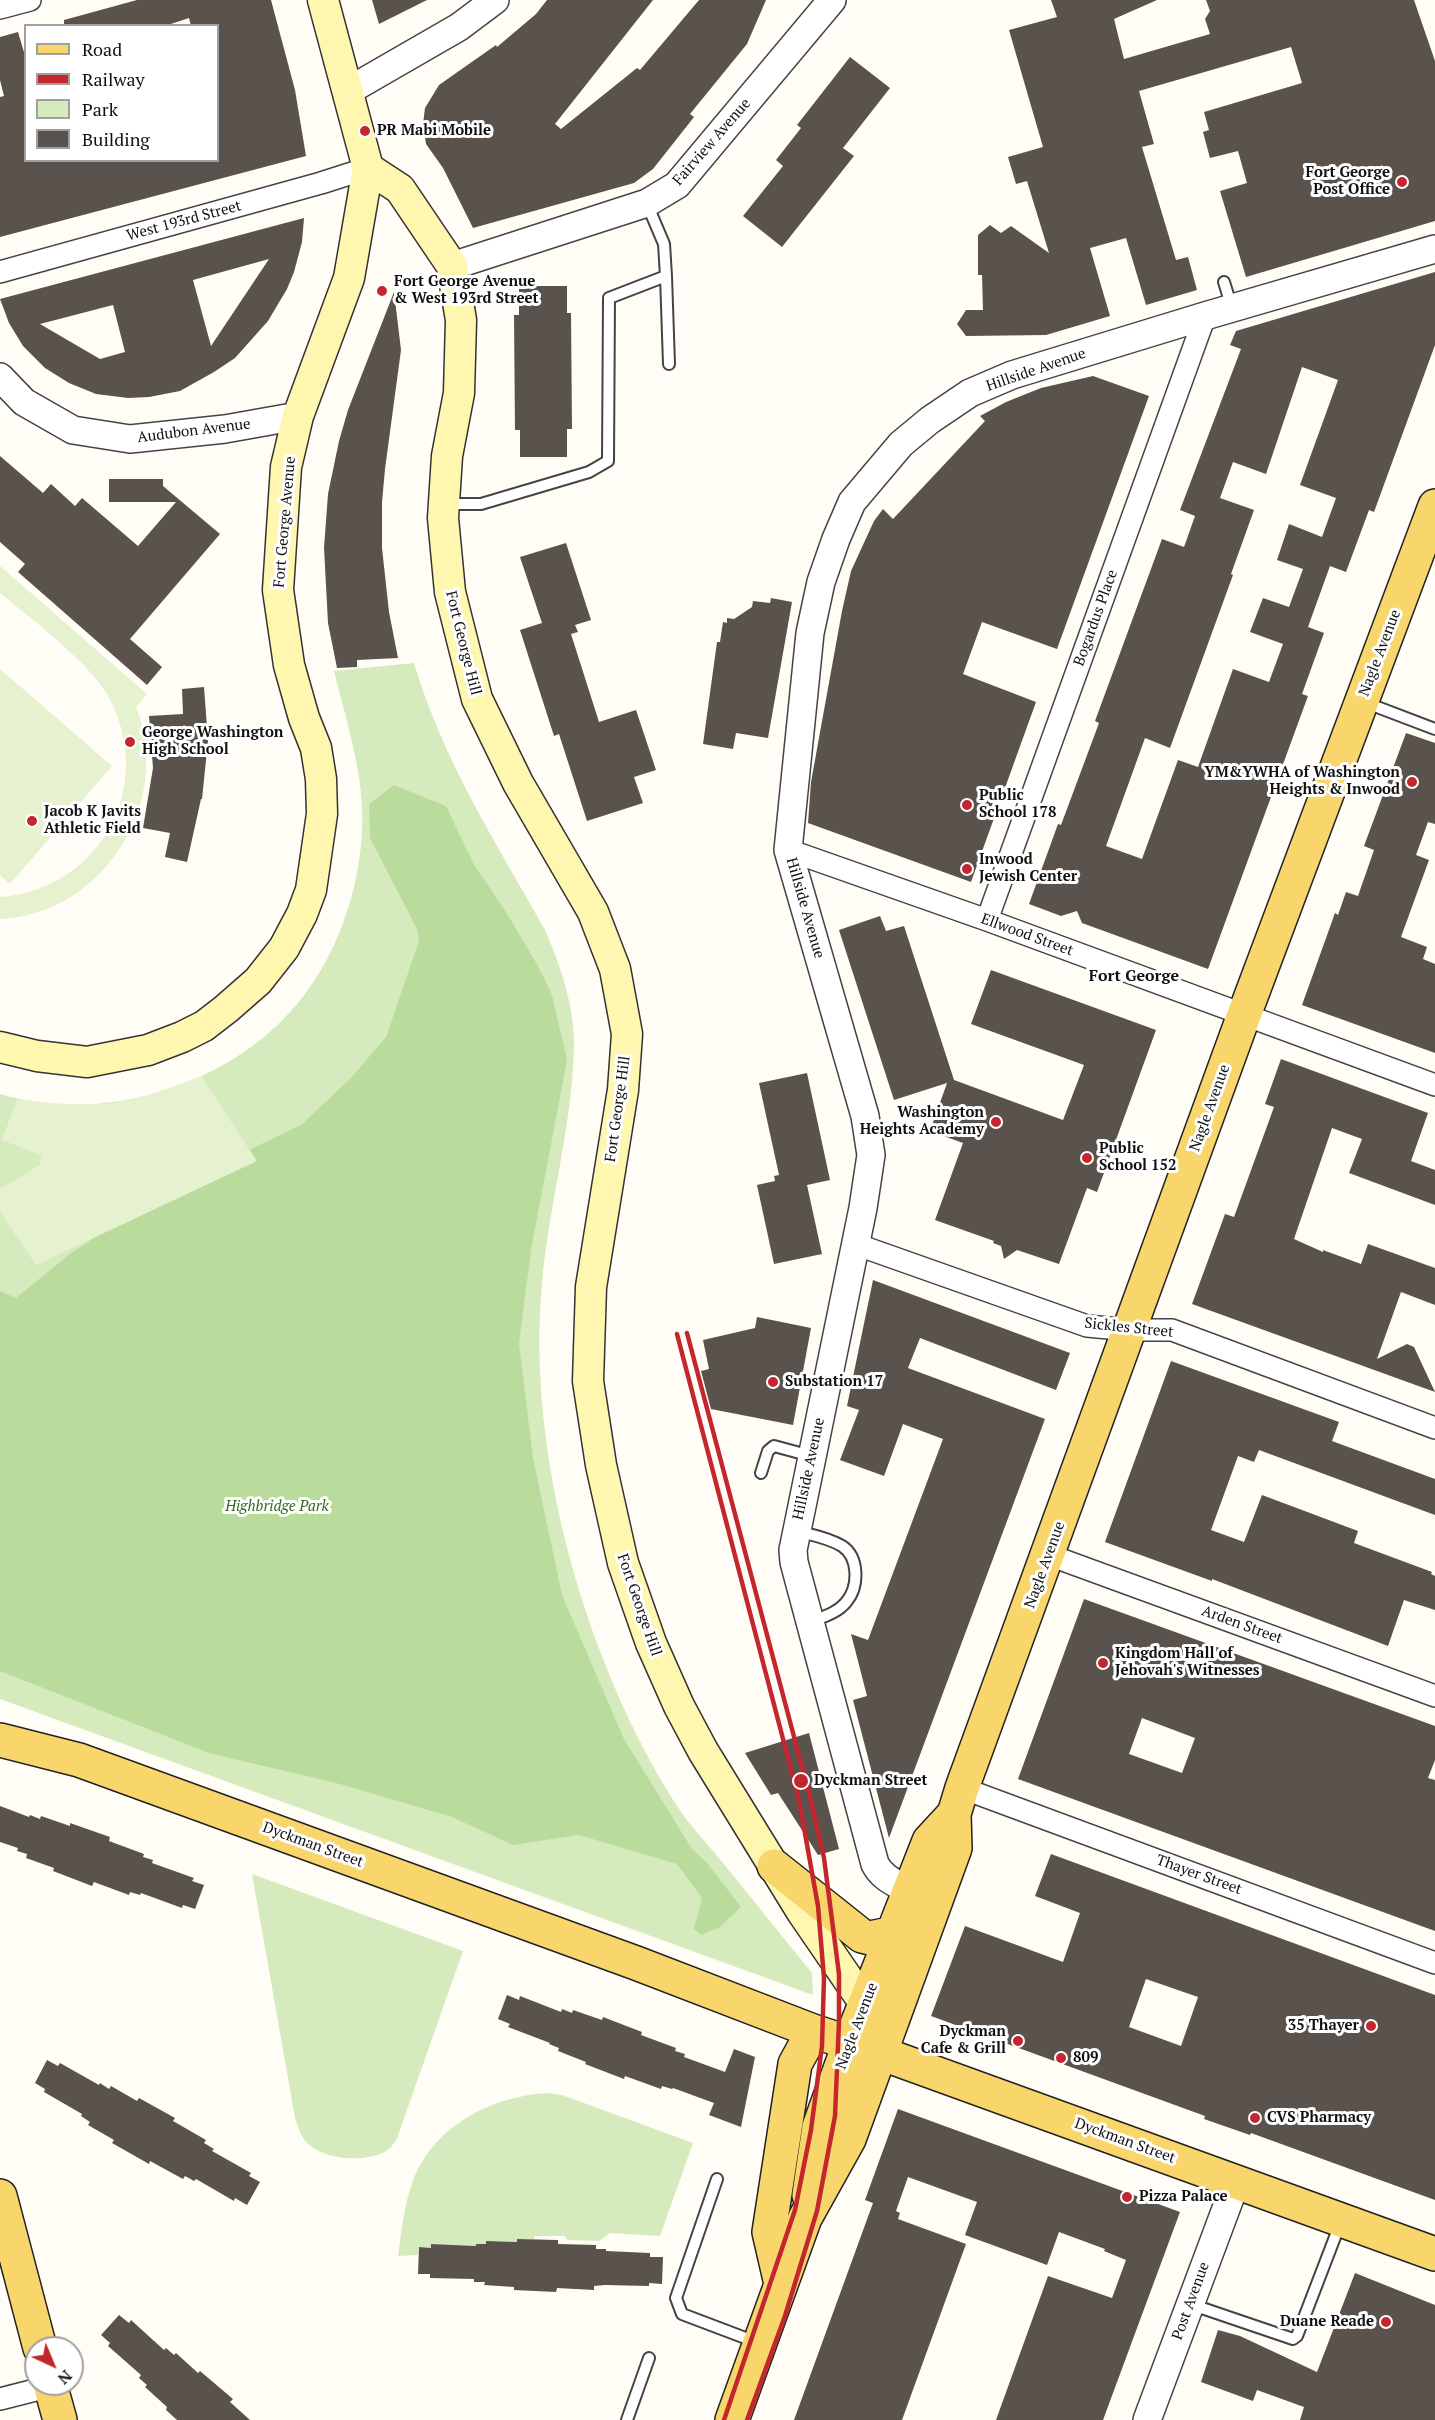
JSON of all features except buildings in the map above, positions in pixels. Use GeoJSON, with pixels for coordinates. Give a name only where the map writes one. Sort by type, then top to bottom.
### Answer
{"type":"FeatureCollection","features":[{"type":"Feature","properties":{"kind":"main road"},"geometry":{"type":"LineString","coordinates":[[323,0],[368,168]]}},
{"type":"Feature","properties":{"kind":"main road","name":"Fort George Hill"},"geometry":{"type":"LineString","coordinates":[[368,168],[400,189],[452,266],[461,330],[459,393],[447,456],[442,518],[450,592],[477,699],[518,783],[593,912],[615,969],[627,1034],[623,1090],[591,1287],[588,1382],[601,1465],[623,1563],[651,1643],[679,1706],[703,1751],[802,1912],[865,2004],[880,2053]]}},
{"type":"Feature","properties":{"kind":"main road","name":"Fort George Avenue"},"geometry":{"type":"LineString","coordinates":[[0,1047],[37,1056],[87,1062],[148,1050],[182,1037],[204,1026],[226,1010],[258,981],[284,948],[302,914],[311,890],[322,814],[321,779],[316,747],[304,718],[289,665],[278,590],[286,467],[298,416],[349,278],[368,168]]}},
{"type":"Feature","properties":{"kind":"main road","name":"Nagle Avenue"},"geometry":{"type":"LineString","coordinates":[[805,2218],[819,2127],[850,2042],[929,1841],[958,1801],[1244,1015],[1435,506]]}},
{"type":"Feature","properties":{"kind":"main road","name":"Dyckman Street"},"geometry":{"type":"LineString","coordinates":[[0,1740],[79,1760],[636,1963],[813,2031],[850,2042],[1435,2254]]}},
{"type":"Feature","properties":{"kind":"main road","name":"Nagle Avenue"},"geometry":{"type":"LineString","coordinates":[[732,2420],[805,2218],[849,2139],[955,1848],[958,1801]]}},
{"type":"Feature","properties":{"kind":"main road"},"geometry":{"type":"LineString","coordinates":[[774,1866],[862,1936],[870,1938],[894,1933]]}},
{"type":"Feature","properties":{"kind":"main road"},"geometry":{"type":"LineString","coordinates":[[781,2284],[769,2232],[795,2064],[813,2031]]}},
{"type":"Feature","properties":{"kind":"main road"},"geometry":{"type":"LineString","coordinates":[[0,2196],[37,2336]]}},
{"type":"Feature","properties":{"kind":"main road"},"geometry":{"type":"LineString","coordinates":[[53,2396],[60,2420]]}},
{"type":"Feature","properties":{"kind":"street"},"geometry":{"type":"LineString","coordinates":[[0,8],[30,0]]}},
{"type":"Feature","properties":{"kind":"street"},"geometry":{"type":"LineString","coordinates":[[348,91],[459,27],[495,0]]}},
{"type":"Feature","properties":{"kind":"street","name":"Fairview Avenue"},"geometry":{"type":"LineString","coordinates":[[452,266],[647,203],[676,185],[831,0]]}},
{"type":"Feature","properties":{"kind":"street","name":"West 193rd Street"},"geometry":{"type":"LineString","coordinates":[[0,272],[368,168]]}},
{"type":"Feature","properties":{"kind":"street","name":"Hillside Avenue"},"geometry":{"type":"LineString","coordinates":[[909,1891],[879,1872],[875,1864],[794,1562],[793,1550],[871,1155],[865,1116],[788,850],[810,633],[822,582],[836,539],[852,502],[901,444],[930,420],[970,393],[1012,375],[1435,249]]}},
{"type":"Feature","properties":{"kind":"street","name":"Bogardus Place"},"geometry":{"type":"LineString","coordinates":[[987,920],[1205,316]]}},
{"type":"Feature","properties":{"kind":"street","name":"Audubon Avenue"},"geometry":{"type":"LineString","coordinates":[[0,377],[24,402],[73,430],[130,439],[225,429],[298,416]]}},
{"type":"Feature","properties":{"kind":"street","name":"Ellwood Street"},"geometry":{"type":"LineString","coordinates":[[788,850],[987,920],[1435,1085]]}},
{"type":"Feature","properties":{"kind":"street","name":"Sickles Street"},"geometry":{"type":"LineString","coordinates":[[855,1244],[1087,1326],[1130,1330],[1172,1330],[1435,1428]]}},
{"type":"Feature","properties":{"kind":"street","name":"Arden Street"},"geometry":{"type":"LineString","coordinates":[[1049,1555],[1435,1696]]}},
{"type":"Feature","properties":{"kind":"street","name":"Thayer Street"},"geometry":{"type":"LineString","coordinates":[[958,1801],[1435,1963]]}},
{"type":"Feature","properties":{"kind":"street","name":"Post Avenue"},"geometry":{"type":"LineString","coordinates":[[1147,2420],[1236,2182]]}},
{"type":"Feature","properties":{"kind":"street"},"geometry":{"type":"LineString","coordinates":[[0,2399],[24,2392]]}},
{"type":"Feature","properties":{"kind":"lane"},"geometry":{"type":"LineString","coordinates":[[647,203],[664,244],[669,363]]}},
{"type":"Feature","properties":{"kind":"lane"},"geometry":{"type":"LineString","coordinates":[[444,504],[481,504],[589,472],[608,461],[609,298],[666,276]]}},
{"type":"Feature","properties":{"kind":"lane"},"geometry":{"type":"LineString","coordinates":[[1224,282],[1233,308]]}},
{"type":"Feature","properties":{"kind":"lane"},"geometry":{"type":"LineString","coordinates":[[1361,701],[1435,729]]}},
{"type":"Feature","properties":{"kind":"lane"},"geometry":{"type":"LineString","coordinates":[[761,1473],[768,1451],[774,1446],[812,1456]]}},
{"type":"Feature","properties":{"kind":"lane"},"geometry":{"type":"LineString","coordinates":[[796,1531],[821,1537],[842,1546],[851,1554],[855,1563],[855,1581],[847,1602],[833,1613],[810,1622]]}},
{"type":"Feature","properties":{"kind":"lane"},"geometry":{"type":"LineString","coordinates":[[717,2179],[676,2298],[682,2314],[759,2344]]}},
{"type":"Feature","properties":{"kind":"lane"},"geometry":{"type":"LineString","coordinates":[[1190,2304],[1293,2339],[1297,2336],[1341,2220]]}},
{"type":"Feature","properties":{"kind":"lane"},"geometry":{"type":"LineString","coordinates":[[627,2420],[649,2358]]}},
{"type":"Feature","properties":{"kind":"green space"},"geometry":{"type":"Polygon","coordinates":[[[0,566],[147,694],[136,707],[145,743],[145,779],[137,814],[121,847],[98,875],[70,897],[37,913],[0,919],[0,897],[36,890],[66,875],[91,853],[110,827],[122,797],[126,764],[122,730],[108,696],[73,655],[0,593],[0,566]]]}},
{"type":"Feature","properties":{"kind":"green space","name":"Highbridge Park"},"geometry":{"type":"Polygon","coordinates":[[[414,663],[426,699],[455,767],[544,928],[561,971],[572,1017],[574,1048],[572,1078],[565,1136],[545,1253],[539,1349],[543,1417],[553,1486],[569,1555],[590,1622],[615,1688],[644,1749],[682,1813],[812,1973],[813,1995],[0,1699],[0,1094],[40,1102],[80,1105],[121,1101],[162,1091],[200,1077],[236,1057],[269,1033],[297,1004],[311,986],[334,945],[350,901],[360,855],[361,791],[334,671],[414,663]]]}},
{"type":"Feature","properties":{"kind":"green space","name":"Jacob K Javits Athletic Field"},"geometry":{"type":"Polygon","coordinates":[[[0,669],[112,766],[10,884],[0,875],[0,669]]]}},
{"type":"Feature","properties":{"kind":"green space","name":"Highbridge Park"},"geometry":{"type":"Polygon","coordinates":[[[394,785],[446,806],[473,863],[506,912],[538,966],[552,995],[567,1060],[531,1250],[519,1343],[533,1458],[562,1595],[624,1739],[692,1849],[707,1863],[741,1907],[720,1927],[701,1935],[694,1929],[702,1898],[677,1864],[579,1835],[513,1845],[452,1817],[340,1784],[209,1753],[0,1671],[0,1291],[16,1298],[70,1254],[163,1191],[301,1125],[351,1078],[386,1037],[419,941],[417,929],[370,838],[369,804],[394,785]]]}},
{"type":"Feature","properties":{"kind":"green space"},"geometry":{"type":"Polygon","coordinates":[[[201,1076],[257,1161],[36,1265],[0,1212],[0,1189],[40,1165],[41,1155],[2,1140],[17,1099],[77,1105],[113,1103],[147,1095],[201,1076]]]}},
{"type":"Feature","properties":{"kind":"green space"},"geometry":{"type":"Polygon","coordinates":[[[252,1874],[463,1951],[396,2141],[390,2148],[378,2155],[346,2158],[325,2154],[308,2144],[302,2135],[295,2118],[252,1874]]]}},
{"type":"Feature","properties":{"kind":"green space"},"geometry":{"type":"Polygon","coordinates":[[[548,2093],[562,2095],[693,2143],[660,2236],[610,2233],[599,2241],[567,2240],[565,2236],[535,2236],[534,2239],[517,2239],[517,2242],[487,2241],[486,2244],[476,2244],[476,2246],[432,2244],[431,2248],[419,2247],[418,2255],[398,2256],[404,2216],[414,2178],[436,2143],[468,2117],[487,2107],[527,2095],[548,2093]]]}},
{"type":"Feature","properties":{"kind":"railway"},"geometry":{"type":"LineString","coordinates":[[687,1333],[810,1797],[824,1858],[839,1974],[835,2116],[817,2211],[785,2316],[747,2420]]}},
{"type":"Feature","properties":{"kind":"railway"},"geometry":{"type":"LineString","coordinates":[[677,1334],[799,1800],[818,1906],[824,1978],[822,2046],[811,2130],[795,2210],[724,2420]]}},
{"type":"Feature","properties":{"kind":"place","name":"PR Mabi Mobile"},"geometry":{"type":"Point","coordinates":[365,131]}},
{"type":"Feature","properties":{"kind":"place","name":"Fort George Post Office"},"geometry":{"type":"Point","coordinates":[1402,182]}},
{"type":"Feature","properties":{"kind":"place","name":"Fort George Avenue & West 193rd Street"},"geometry":{"type":"Point","coordinates":[382,291]}},
{"type":"Feature","properties":{"kind":"place","name":"George Washington High School"},"geometry":{"type":"Point","coordinates":[130,742]}},
{"type":"Feature","properties":{"kind":"place","name":"YM&YWHA of Washington Heights & Inwood"},"geometry":{"type":"Point","coordinates":[1412,782]}},
{"type":"Feature","properties":{"kind":"place","name":"Public School 178"},"geometry":{"type":"Point","coordinates":[967,805]}},
{"type":"Feature","properties":{"kind":"place","name":"Jacob K Javits Athletic Field"},"geometry":{"type":"Point","coordinates":[32,821]}},
{"type":"Feature","properties":{"kind":"place","name":"Inwood Jewish Center"},"geometry":{"type":"Point","coordinates":[967,869]}},
{"type":"Feature","properties":{"kind":"place","name":"Washington Heights Academy"},"geometry":{"type":"Point","coordinates":[996,1122]}},
{"type":"Feature","properties":{"kind":"place","name":"Public School 152"},"geometry":{"type":"Point","coordinates":[1087,1158]}},
{"type":"Feature","properties":{"kind":"place","name":"Substation 17"},"geometry":{"type":"Point","coordinates":[773,1382]}},
{"type":"Feature","properties":{"kind":"place","name":"Kingdom Hall of Jehovah's Witnesses"},"geometry":{"type":"Point","coordinates":[1103,1663]}},
{"type":"Feature","properties":{"kind":"place","name":"Dyckman Street"},"geometry":{"type":"Point","coordinates":[801,1781]}},
{"type":"Feature","properties":{"kind":"place","name":"35 Thayer"},"geometry":{"type":"Point","coordinates":[1371,2026]}},
{"type":"Feature","properties":{"kind":"place","name":"Dyckman Cafe & Grill"},"geometry":{"type":"Point","coordinates":[1018,2041]}},
{"type":"Feature","properties":{"kind":"place","name":"809"},"geometry":{"type":"Point","coordinates":[1061,2058]}},
{"type":"Feature","properties":{"kind":"place","name":"CVS Pharmacy"},"geometry":{"type":"Point","coordinates":[1255,2118]}},
{"type":"Feature","properties":{"kind":"place","name":"Pizza Palace"},"geometry":{"type":"Point","coordinates":[1127,2197]}},
{"type":"Feature","properties":{"kind":"place","name":"Duane Reade"},"geometry":{"type":"Point","coordinates":[1386,2322]}},
{"type":"Feature","properties":{"kind":"district","name":"Fort George"},"geometry":{"type":"Point","coordinates":[1134,976]}}]}
